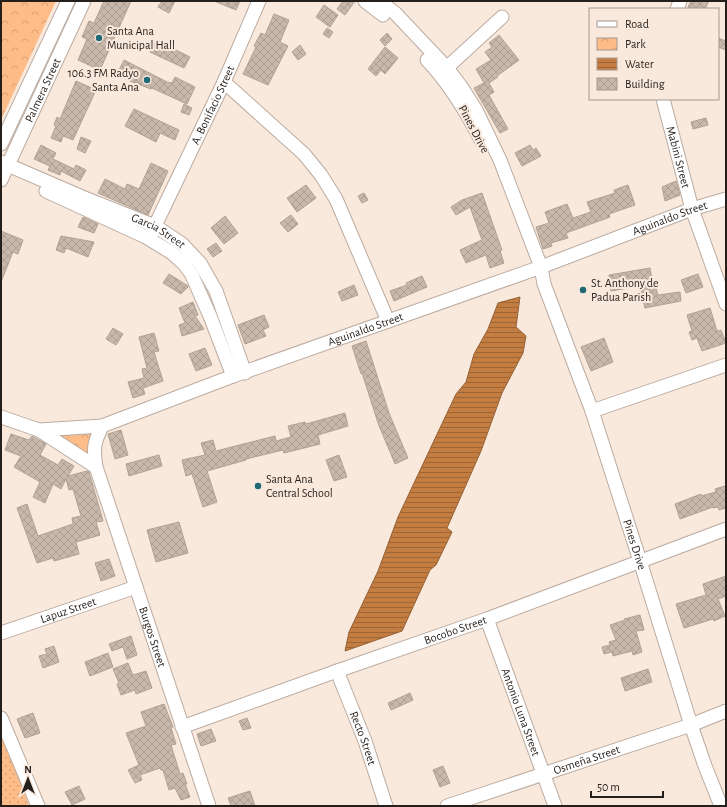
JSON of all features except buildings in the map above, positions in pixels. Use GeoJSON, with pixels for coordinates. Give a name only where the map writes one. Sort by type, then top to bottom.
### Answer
{"type":"FeatureCollection","features":[{"type":"Feature","properties":{"kind":"street","name":"Palmera Street"},"geometry":{"type":"LineString","coordinates":[[1,144],[68,1]]}},
{"type":"Feature","properties":{"kind":"street","name":"Palmera Street"},"geometry":{"type":"LineString","coordinates":[[3,170],[84,1]]}},
{"type":"Feature","properties":{"kind":"street","name":"A. Bonifacio Street"},"geometry":{"type":"LineString","coordinates":[[149,239],[224,82],[258,1]]}},
{"type":"Feature","properties":{"kind":"street","name":"Pines Drive"},"geometry":{"type":"LineString","coordinates":[[365,1],[389,18],[462,88],[476,110],[500,160],[537,268],[592,411],[691,725],[721,806]]}},
{"type":"Feature","properties":{"kind":"street","name":"Pines Drive"},"geometry":{"type":"LineString","coordinates":[[379,1],[394,13],[443,71]]}},
{"type":"Feature","properties":{"kind":"street"},"geometry":{"type":"LineString","coordinates":[[443,71],[502,17]]}},
{"type":"Feature","properties":{"kind":"street"},"geometry":{"type":"LineString","coordinates":[[57,25],[70,31]]}},
{"type":"Feature","properties":{"kind":"street"},"geometry":{"type":"LineString","coordinates":[[224,82],[304,154],[321,174],[336,199],[388,321]]}},
{"type":"Feature","properties":{"kind":"street","name":"Mabini Street"},"geometry":{"type":"LineString","coordinates":[[664,100],[692,209],[726,304]]}},
{"type":"Feature","properties":{"kind":"street","name":"Garcia Street"},"geometry":{"type":"LineString","coordinates":[[3,170],[82,197],[155,226],[182,244],[200,263],[216,291],[239,375]]}},
{"type":"Feature","properties":{"kind":"street","name":"Garcia Street"},"geometry":{"type":"LineString","coordinates":[[3,170],[149,239],[172,253],[191,273],[239,375]]}},
{"type":"Feature","properties":{"kind":"street","name":"Aguinaldo Street"},"geometry":{"type":"LineString","coordinates":[[1,417],[39,430],[102,426],[537,268],[692,209],[726,199]]}},
{"type":"Feature","properties":{"kind":"street"},"geometry":{"type":"LineString","coordinates":[[164,207],[167,222],[173,238]]}},
{"type":"Feature","properties":{"kind":"street"},"geometry":{"type":"LineString","coordinates":[[592,411],[726,365]]}},
{"type":"Feature","properties":{"kind":"street","name":"Burgos Street"},"geometry":{"type":"LineString","coordinates":[[102,426],[95,442],[94,453],[96,467],[209,806]]}},
{"type":"Feature","properties":{"kind":"street"},"geometry":{"type":"LineString","coordinates":[[39,430],[96,467]]}},
{"type":"Feature","properties":{"kind":"street","name":"Bocobo Street"},"geometry":{"type":"LineString","coordinates":[[182,727],[487,619],[726,529]]}},
{"type":"Feature","properties":{"kind":"street","name":"Lapuz Street"},"geometry":{"type":"LineString","coordinates":[[1,633],[136,587]]}},
{"type":"Feature","properties":{"kind":"street","name":"Antonio Luna Street"},"geometry":{"type":"LineString","coordinates":[[487,619],[555,806]]}},
{"type":"Feature","properties":{"kind":"street","name":"Recto Street"},"geometry":{"type":"LineString","coordinates":[[337,671],[365,741],[386,806]]}},
{"type":"Feature","properties":{"kind":"street","name":"Osmeña Street"},"geometry":{"type":"LineString","coordinates":[[447,806],[691,725],[726,711]]}},
{"type":"Feature","properties":{"kind":"street"},"geometry":{"type":"LineString","coordinates":[[1,718],[38,806]]}},
{"type":"Feature","properties":{"kind":"green space"},"geometry":{"type":"Polygon","coordinates":[[[1,1],[56,1],[1,120],[1,1]]]}},
{"type":"Feature","properties":{"kind":"green space"},"geometry":{"type":"Polygon","coordinates":[[[1,1],[12,1],[2,21],[1,20],[1,1]]]}},
{"type":"Feature","properties":{"kind":"green space"},"geometry":{"type":"Polygon","coordinates":[[[93,431],[88,457],[49,432],[93,431]]]}},
{"type":"Feature","properties":{"kind":"green space"},"geometry":{"type":"Polygon","coordinates":[[[1,725],[12,754],[29,806],[1,806],[1,725]]]}},
{"type":"Feature","properties":{"kind":"water"},"geometry":{"type":"Polygon","coordinates":[[[520,297],[516,327],[526,336],[523,353],[502,393],[481,451],[447,528],[452,532],[436,565],[430,570],[402,631],[345,651],[349,632],[378,571],[398,517],[456,394],[466,382],[474,354],[488,329],[498,303],[520,297]]]}},
{"type":"Feature","properties":{"kind":"place","name":"Santa Ana Municipal Hall"},"geometry":{"type":"Point","coordinates":[99,38]}},
{"type":"Feature","properties":{"kind":"place","name":"106.3 FM Radyo Santa Ana"},"geometry":{"type":"Point","coordinates":[147,80]}},
{"type":"Feature","properties":{"kind":"place","name":"St. Anthony de Padua Parish"},"geometry":{"type":"Point","coordinates":[583,290]}},
{"type":"Feature","properties":{"kind":"place","name":"Santa Ana Central School"},"geometry":{"type":"Point","coordinates":[258,486]}}]}
